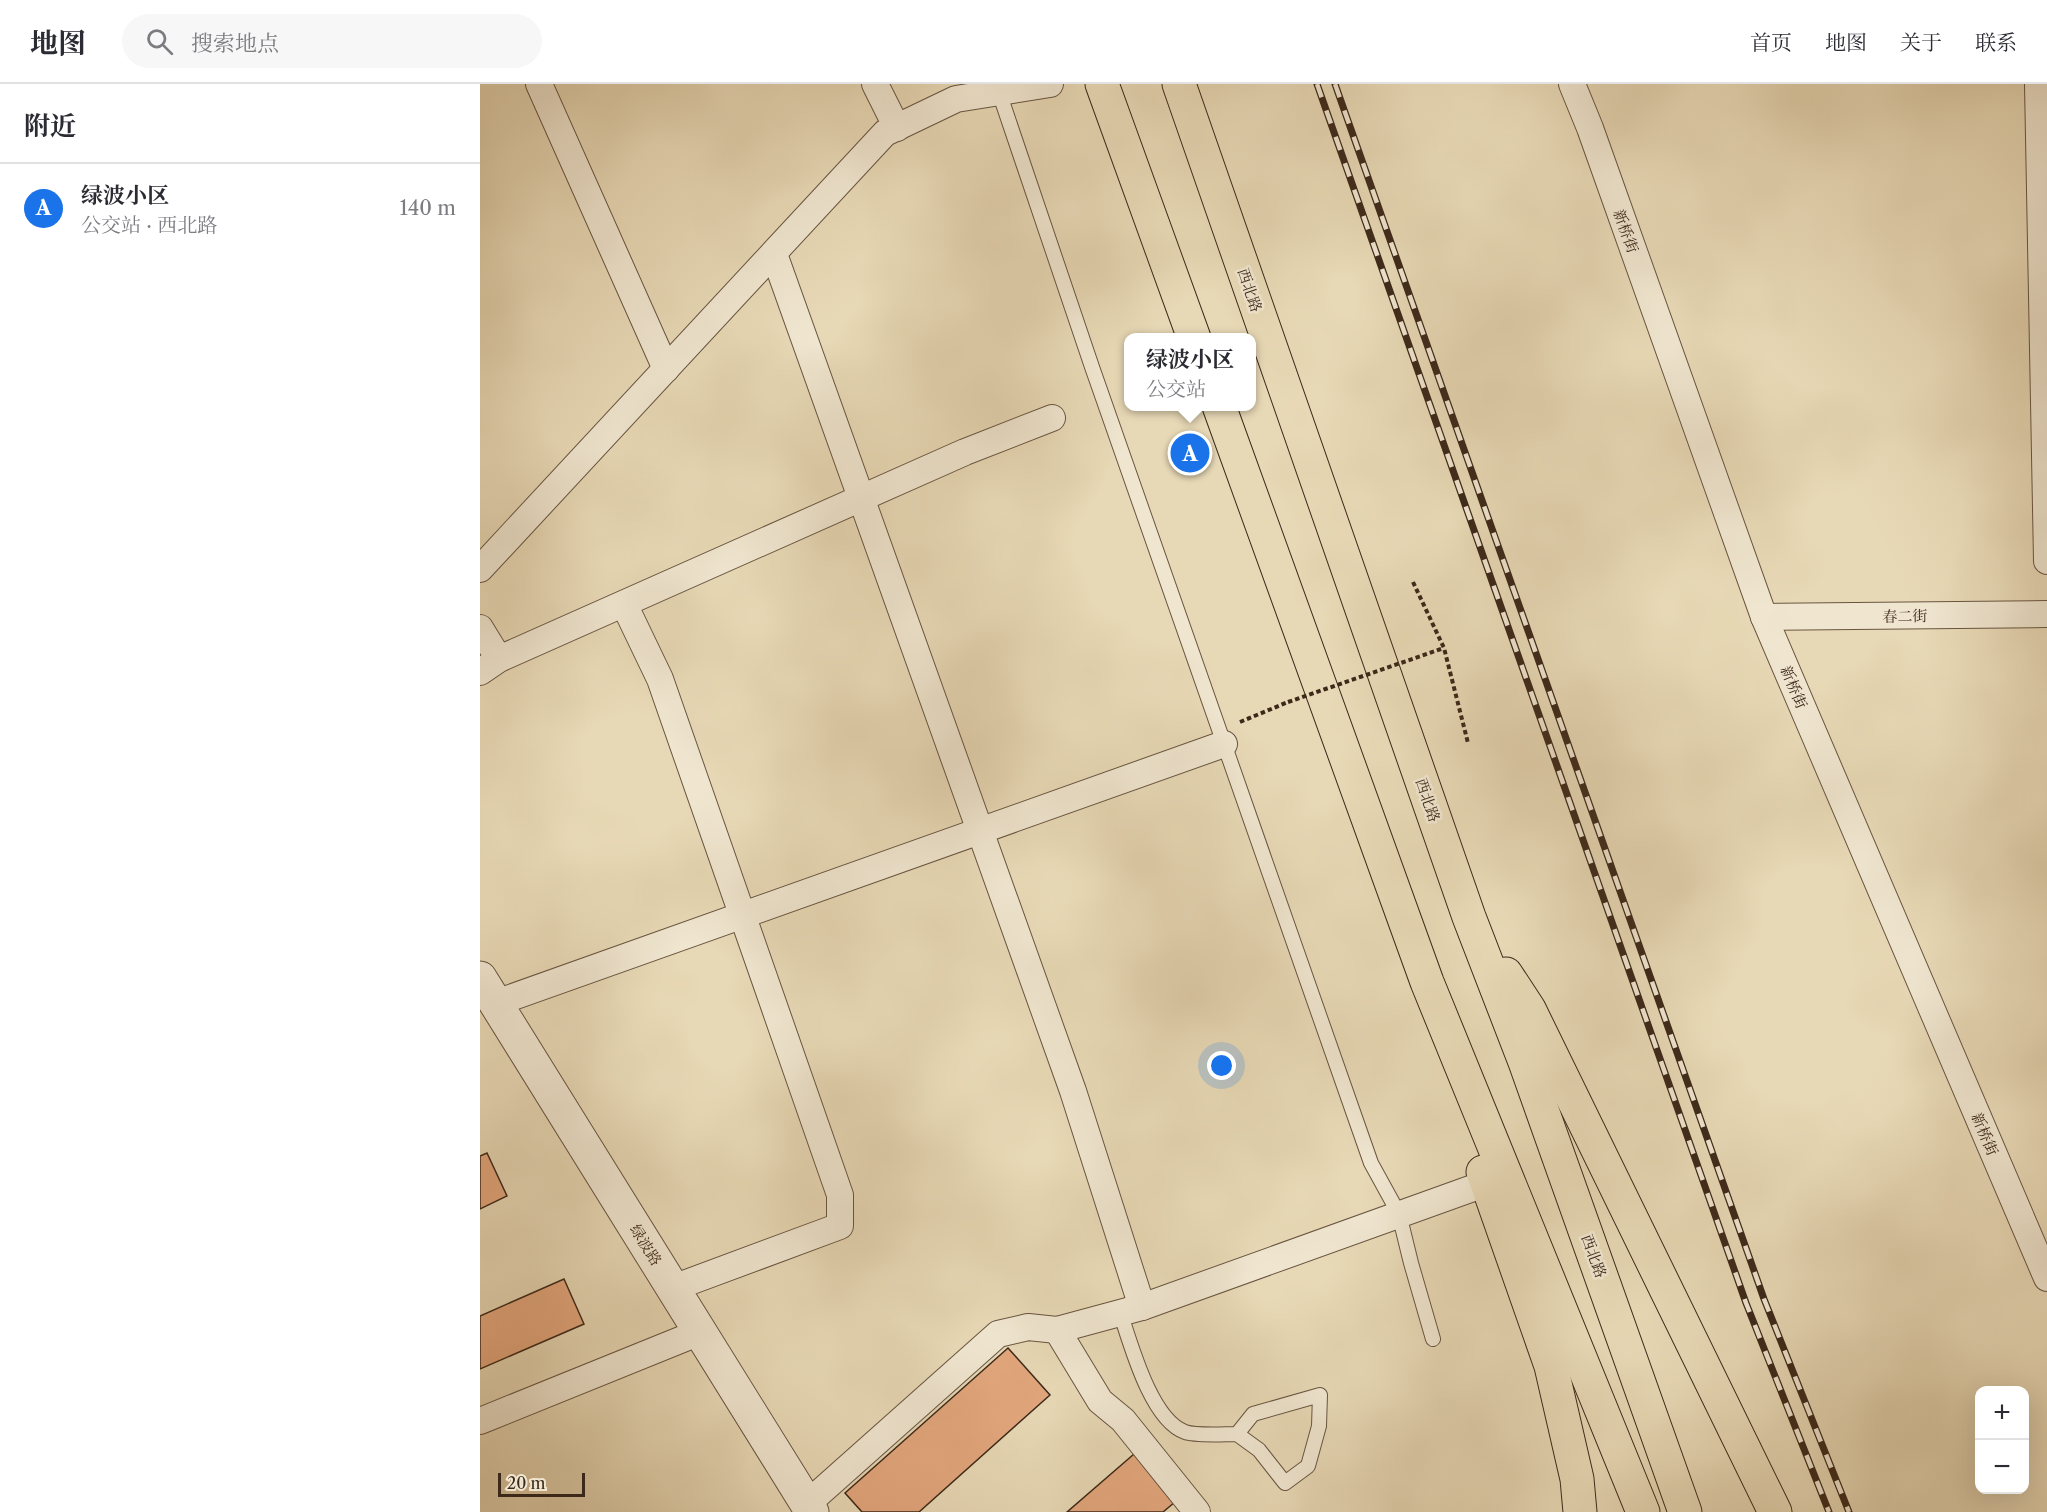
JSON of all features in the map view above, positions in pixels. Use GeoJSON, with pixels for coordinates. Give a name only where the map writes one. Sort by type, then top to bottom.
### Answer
{"type":"FeatureCollection","features":[{"type":"Feature","properties":{"kind":"highway"},"geometry":{"type":"LineString","coordinates":[[1102,84],[1192,333]]}},
{"type":"Feature","properties":{"kind":"highway","name":"西北路"},"geometry":{"type":"LineString","coordinates":[[1179,84],[1469,917],[1525,1062],[1685,1512]]}},
{"type":"Feature","properties":{"kind":"highway"},"geometry":{"type":"LineString","coordinates":[[1221,411],[1420,963],[1643,1512]]}},
{"type":"Feature","properties":{"kind":"highway"},"geometry":{"type":"LineString","coordinates":[[1469,917],[1529,1009],[1774,1512]]}},
{"type":"Feature","properties":{"kind":"highway"},"geometry":{"type":"LineString","coordinates":[[1420,963],[1487,1183],[1551,1366],[1577,1479],[1580,1512]]}},
{"type":"Feature","properties":{"kind":"street"},"geometry":{"type":"LineString","coordinates":[[539,84],[666,369]]}},
{"type":"Feature","properties":{"kind":"street"},"geometry":{"type":"LineString","coordinates":[[874,84],[897,128]]}},
{"type":"Feature","properties":{"kind":"street"},"geometry":{"type":"LineString","coordinates":[[480,569],[885,133],[956,99],[991,90],[1050,84]]}},
{"type":"Feature","properties":{"kind":"street","name":"新桥街"},"geometry":{"type":"LineString","coordinates":[[1572,84],[1590,128],[1764,617],[2047,1278]]}},
{"type":"Feature","properties":{"kind":"street"},"geometry":{"type":"LineString","coordinates":[[2038,84],[2047,561]]}},
{"type":"Feature","properties":{"kind":"street"},"geometry":{"type":"LineString","coordinates":[[774,254],[1073,1091],[1131,1310]]}},
{"type":"Feature","properties":{"kind":"street"},"geometry":{"type":"LineString","coordinates":[[480,628],[490,666],[624,603],[965,452],[1052,418]]}},
{"type":"Feature","properties":{"kind":"street"},"geometry":{"type":"LineString","coordinates":[[624,603],[660,679],[840,1195],[840,1226],[673,1288]]}},
{"type":"Feature","properties":{"kind":"street","name":"春二街"},"geometry":{"type":"LineString","coordinates":[[1764,617],[2047,614]]}},
{"type":"Feature","properties":{"kind":"street"},"geometry":{"type":"LineString","coordinates":[[488,990],[742,915],[980,831],[1231,733]]}},
{"type":"Feature","properties":{"kind":"street","name":"绿波路"},"geometry":{"type":"LineString","coordinates":[[488,990],[809,1508]]}},
{"type":"Feature","properties":{"kind":"street"},"geometry":{"type":"LineString","coordinates":[[809,1508],[998,1334],[1028,1327],[1057,1330],[1131,1310],[1487,1183]]}},
{"type":"Feature","properties":{"kind":"street"},"geometry":{"type":"LineString","coordinates":[[1057,1330],[1100,1401],[1123,1420],[1197,1512]]}},
{"type":"Feature","properties":{"kind":"street"},"geometry":{"type":"LineString","coordinates":[[480,1421],[700,1332]]}},
{"type":"Feature","properties":{"kind":"lane"},"geometry":{"type":"LineString","coordinates":[[991,90],[1092,367],[1231,733],[1371,1163],[1399,1214],[1433,1339]]}},
{"type":"Feature","properties":{"kind":"lane"},"geometry":{"type":"LineString","coordinates":[[1131,1310],[1140,1373],[1166,1420],[1185,1432],[1237,1434],[1259,1450],[1285,1484],[1308,1466],[1319,1426],[1320,1395],[1253,1414],[1237,1434]]}},
{"type":"Feature","properties":{"kind":"path"},"geometry":{"type":"LineString","coordinates":[[1413,582],[1444,648],[1468,743]]}},
{"type":"Feature","properties":{"kind":"path"},"geometry":{"type":"LineString","coordinates":[[1231,733],[1288,702],[1444,648]]}},
{"type":"Feature","properties":{"kind":"building"},"geometry":{"type":"Polygon","coordinates":[[[487,1153],[507,1196],[480,1209],[480,1156],[487,1153]]]}},
{"type":"Feature","properties":{"kind":"building"},"geometry":{"type":"Polygon","coordinates":[[[564,1279],[584,1324],[480,1369],[480,1316],[564,1279]]]}},
{"type":"Feature","properties":{"kind":"building"},"geometry":{"type":"Polygon","coordinates":[[[1008,1348],[1050,1395],[919,1512],[862,1512],[845,1493],[1008,1348]]]}},
{"type":"Feature","properties":{"kind":"building"},"geometry":{"type":"Polygon","coordinates":[[[1134,1454],[1175,1502],[1163,1512],[1067,1512],[1134,1454]]]}},
{"type":"Feature","properties":{"kind":"railway"},"geometry":{"type":"LineString","coordinates":[[1317,84],[1746,1303],[1829,1512]]}},
{"type":"Feature","properties":{"kind":"railway"},"geometry":{"type":"LineString","coordinates":[[1335,84],[1764,1299],[1849,1512]]}},
{"type":"Feature","properties":{"kind":"place","name":"绿波小区"},"geometry":{"type":"Point","coordinates":[1190,453]}}]}
